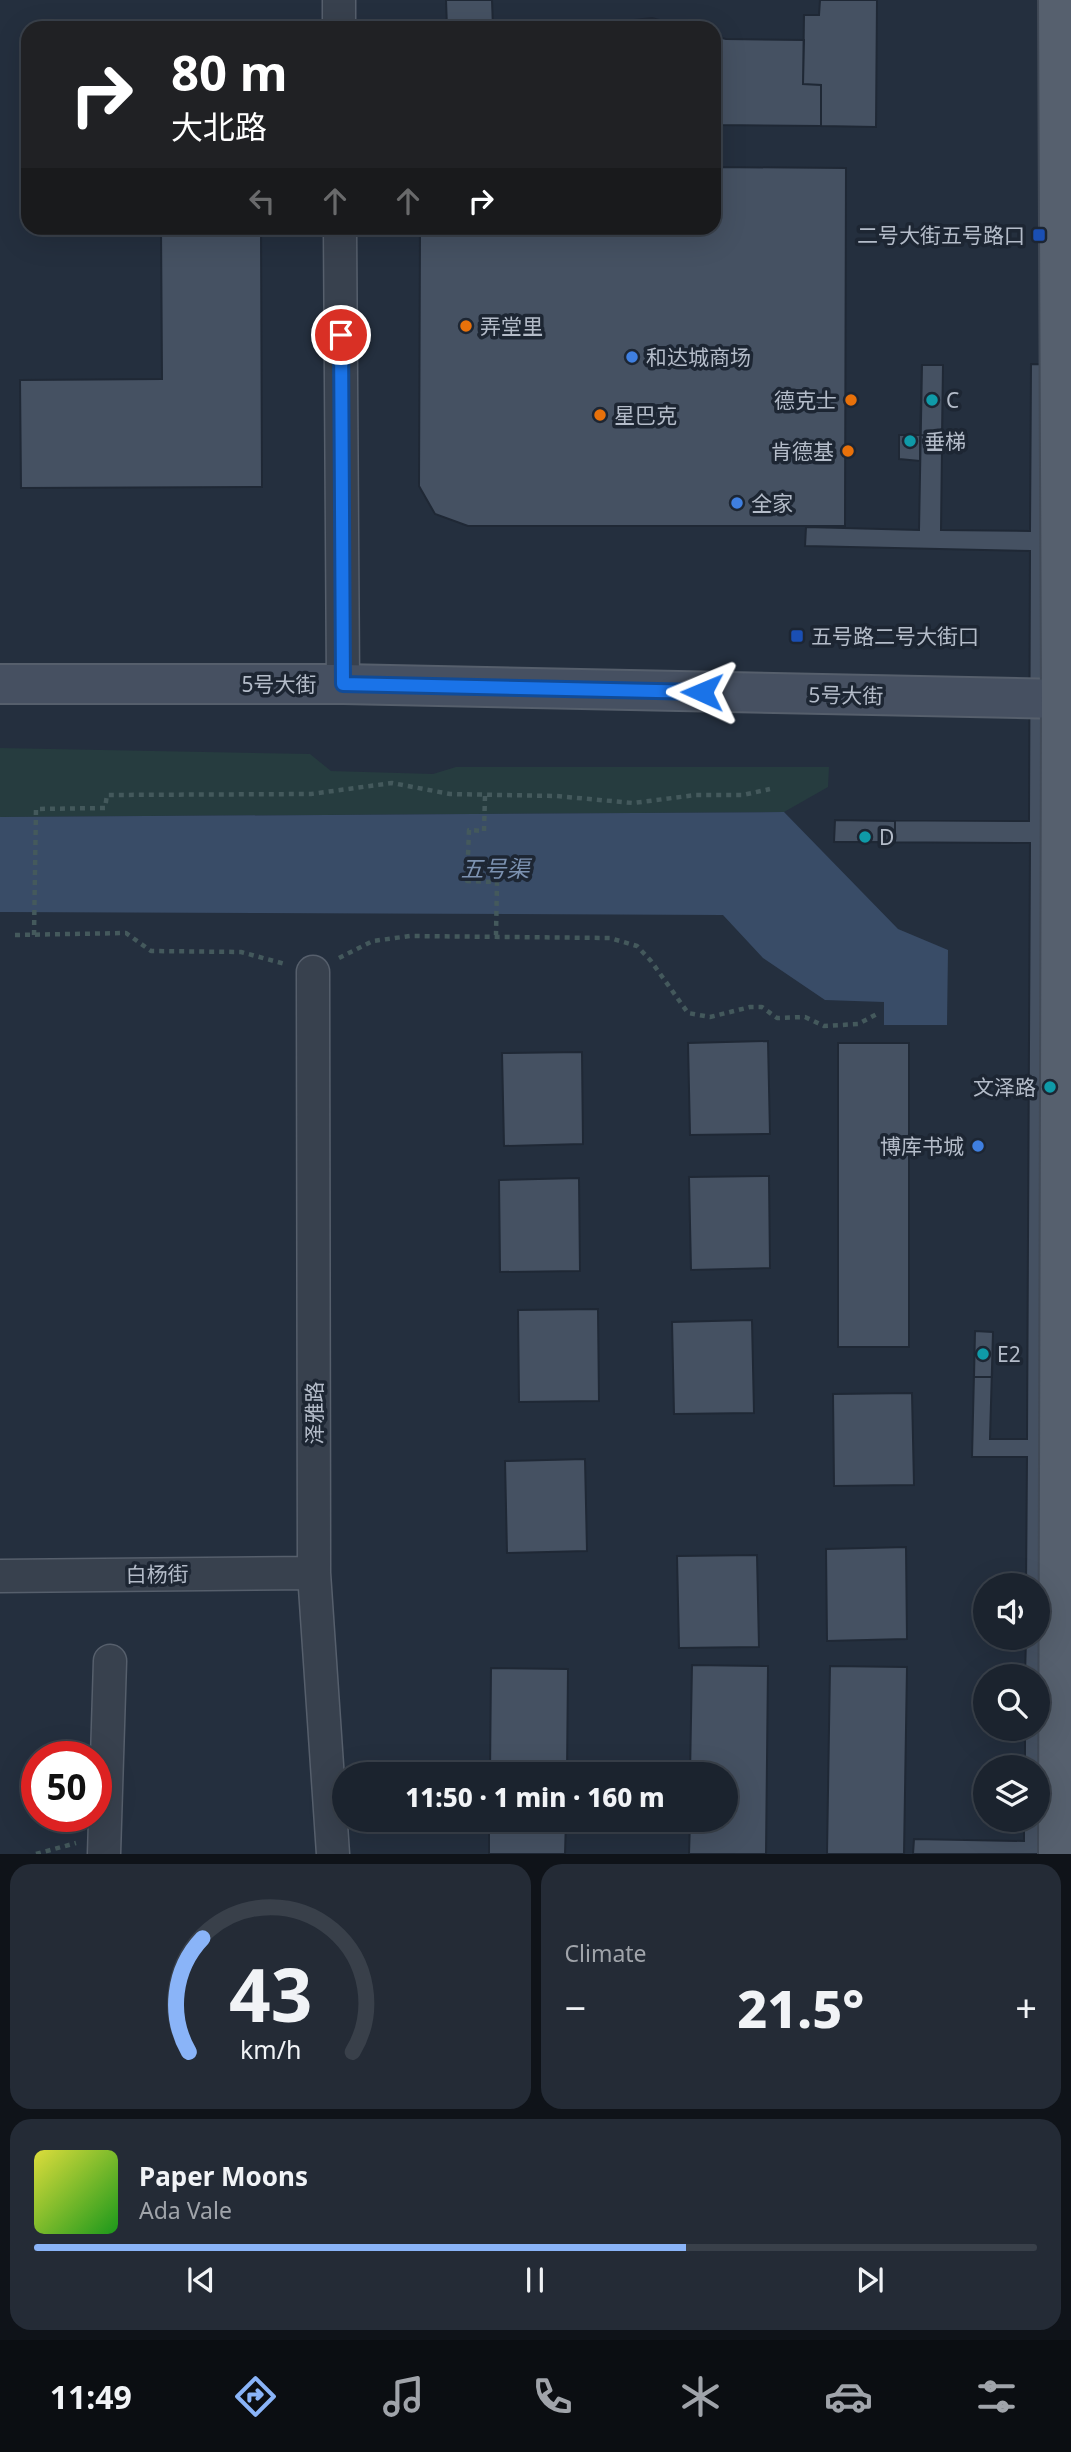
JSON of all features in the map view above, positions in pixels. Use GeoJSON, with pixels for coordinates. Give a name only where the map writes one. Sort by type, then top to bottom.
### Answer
{"type":"FeatureCollection","features":[{"type":"Feature","properties":{"kind":"main road"},"geometry":{"type":"LineString","coordinates":[[1058,0],[1066,699],[1058,1853]]}},
{"type":"Feature","properties":{"kind":"main road","name":"5号大街"},"geometry":{"type":"LineString","coordinates":[[0,684],[343,684],[1066,699]]}},
{"type":"Feature","properties":{"kind":"street"},"geometry":{"type":"LineString","coordinates":[[338,0],[339,21]]}},
{"type":"Feature","properties":{"kind":"street"},"geometry":{"type":"LineString","coordinates":[[340,235],[343,684]]}},
{"type":"Feature","properties":{"kind":"street","name":"泽雅路"},"geometry":{"type":"LineString","coordinates":[[313,972],[314,1573],[333,1853]]}},
{"type":"Feature","properties":{"kind":"street","name":"白杨街"},"geometry":{"type":"LineString","coordinates":[[0,1576],[314,1573]]}},
{"type":"Feature","properties":{"kind":"street"},"geometry":{"type":"LineString","coordinates":[[104,1847],[110,1661]]}},
{"type":"Feature","properties":{"kind":"path"},"geometry":{"type":"LineString","coordinates":[[34,935],[36,808],[104,808],[107,795],[311,794],[392,783],[450,794],[556,796],[633,803],[696,795],[743,795],[769,789]]}},
{"type":"Feature","properties":{"kind":"path"},"geometry":{"type":"LineString","coordinates":[[485,796],[484,831],[468,830],[467,881],[498,882],[496,935]]}},
{"type":"Feature","properties":{"kind":"path"},"geometry":{"type":"LineString","coordinates":[[15,935],[126,933],[151,951],[241,952],[313,972],[373,941],[410,936],[610,938],[637,946],[688,1013],[710,1017],[750,1007],[762,1007],[777,1018],[806,1017],[824,1026],[858,1024],[877,1014]]}},
{"type":"Feature","properties":{"kind":"path"},"geometry":{"type":"LineString","coordinates":[[36,1853],[71,1844],[104,1847]]}},
{"type":"Feature","properties":{"kind":"green space"},"geometry":{"type":"Polygon","coordinates":[[[0,748],[310,754],[331,771],[433,774],[456,767],[829,767],[828,787],[784,812],[0,817],[0,748]]]}},
{"type":"Feature","properties":{"kind":"water","name":"五号渠"},"geometry":{"type":"Polygon","coordinates":[[[784,812],[898,929],[948,950],[947,1025],[884,1025],[884,1002],[825,1000],[763,958],[723,915],[0,912],[0,817],[784,812]]]}},
{"type":"Feature","properties":{"kind":"building"},"geometry":{"type":"Polygon","coordinates":[[[446,0],[492,0],[493,21],[447,21],[446,0]]]}},
{"type":"Feature","properties":{"kind":"building"},"geometry":{"type":"Polygon","coordinates":[[[820,0],[877,0],[876,127],[821,126],[821,85],[803,84],[804,15],[819,15],[820,0]]]}},
{"type":"Feature","properties":{"kind":"building"},"geometry":{"type":"Polygon","coordinates":[[[652,18],[662,21],[626,21],[652,18]]]}},
{"type":"Feature","properties":{"kind":"building"},"geometry":{"type":"Polygon","coordinates":[[[721,38],[804,40],[803,84],[821,85],[821,126],[721,125],[721,38]]]}},
{"type":"Feature","properties":{"kind":"building","name":"和达城商场"},"geometry":{"type":"Polygon","coordinates":[[[721,167],[846,168],[845,526],[468,526],[435,514],[419,486],[420,235],[721,235],[721,167]]]}},
{"type":"Feature","properties":{"kind":"building"},"geometry":{"type":"Polygon","coordinates":[[[161,235],[261,235],[262,487],[21,488],[20,380],[162,379],[161,235]]]}},
{"type":"Feature","properties":{"kind":"building","name":"文泽路"},"geometry":{"type":"Polygon","coordinates":[[[1031,364],[1071,365],[1071,1854],[913,1854],[914,1839],[1024,1841],[1024,1832],[1050,1832],[1050,1755],[1025,1755],[1025,1741],[1050,1741],[1050,1664],[1025,1664],[1026,1650],[1050,1650],[1050,1573],[1026,1573],[1027,1457],[972,1457],[975,1331],[993,1332],[990,1439],[1027,1439],[1030,843],[834,842],[835,820],[1029,821],[1030,551],[805,546],[806,527],[919,530],[922,365],[943,365],[941,530],[1030,531],[1031,364]]]}},
{"type":"Feature","properties":{"kind":"building","name":"C"},"geometry":{"type":"Polygon","coordinates":[[[922,365],[943,365],[942,436],[920,435],[922,365]]]}},
{"type":"Feature","properties":{"kind":"building","name":"垂梯"},"geometry":{"type":"Polygon","coordinates":[[[899,435],[920,435],[920,461],[899,459],[899,435]]]}},
{"type":"Feature","properties":{"kind":"building","name":"D"},"geometry":{"type":"Polygon","coordinates":[[[835,820],[895,821],[895,842],[834,842],[835,820]]]}},
{"type":"Feature","properties":{"kind":"building"},"geometry":{"type":"Polygon","coordinates":[[[768,1041],[770,1134],[690,1135],[688,1043],[768,1041]]]}},
{"type":"Feature","properties":{"kind":"building"},"geometry":{"type":"Polygon","coordinates":[[[838,1043],[909,1043],[909,1347],[838,1347],[838,1043]]]}},
{"type":"Feature","properties":{"kind":"building"},"geometry":{"type":"Polygon","coordinates":[[[582,1052],[583,1144],[504,1146],[502,1053],[582,1052]]]}},
{"type":"Feature","properties":{"kind":"building"},"geometry":{"type":"Polygon","coordinates":[[[769,1176],[770,1268],[691,1270],[689,1177],[769,1176]]]}},
{"type":"Feature","properties":{"kind":"building"},"geometry":{"type":"Polygon","coordinates":[[[579,1178],[580,1271],[500,1272],[499,1180],[579,1178]]]}},
{"type":"Feature","properties":{"kind":"building"},"geometry":{"type":"Polygon","coordinates":[[[598,1309],[599,1401],[519,1402],[518,1310],[598,1309]]]}},
{"type":"Feature","properties":{"kind":"building"},"geometry":{"type":"Polygon","coordinates":[[[752,1320],[754,1413],[674,1414],[672,1322],[752,1320]]]}},
{"type":"Feature","properties":{"kind":"building","name":"E2"},"geometry":{"type":"Polygon","coordinates":[[[975,1331],[993,1332],[992,1377],[974,1377],[975,1331]]]}},
{"type":"Feature","properties":{"kind":"building"},"geometry":{"type":"Polygon","coordinates":[[[912,1393],[914,1485],[834,1486],[833,1394],[912,1393]]]}},
{"type":"Feature","properties":{"kind":"building"},"geometry":{"type":"Polygon","coordinates":[[[585,1459],[587,1551],[507,1553],[505,1461],[585,1459]]]}},
{"type":"Feature","properties":{"kind":"building"},"geometry":{"type":"Polygon","coordinates":[[[906,1547],[907,1639],[827,1641],[826,1549],[906,1547]]]}},
{"type":"Feature","properties":{"kind":"building"},"geometry":{"type":"Polygon","coordinates":[[[757,1555],[759,1647],[679,1648],[677,1556],[757,1555]]]}},
{"type":"Feature","properties":{"kind":"building"},"geometry":{"type":"Polygon","coordinates":[[[692,1665],[768,1666],[766,1854],[689,1854],[690,1832],[738,1832],[738,1762],[690,1762],[692,1665]]]}},
{"type":"Feature","properties":{"kind":"building"},"geometry":{"type":"Polygon","coordinates":[[[830,1666],[907,1667],[904,1854],[827,1854],[830,1666]]]}},
{"type":"Feature","properties":{"kind":"building"},"geometry":{"type":"Polygon","coordinates":[[[491,1668],[568,1669],[567,1762],[490,1762],[491,1668]]]}},
{"type":"Feature","properties":{"kind":"building"},"geometry":{"type":"Polygon","coordinates":[[[489,1832],[566,1832],[565,1854],[489,1854],[489,1832]]]}},
{"type":"Feature","properties":{"kind":"place","name":"二号大街五号路口"},"geometry":{"type":"Point","coordinates":[1039,235]}},
{"type":"Feature","properties":{"kind":"place","name":"弄堂里"},"geometry":{"type":"Point","coordinates":[466,326]}},
{"type":"Feature","properties":{"kind":"place","name":"和达城商场"},"geometry":{"type":"Point","coordinates":[632,357]}},
{"type":"Feature","properties":{"kind":"place","name":"德克士"},"geometry":{"type":"Point","coordinates":[851,400]}},
{"type":"Feature","properties":{"kind":"place","name":"C"},"geometry":{"type":"Point","coordinates":[932,400]}},
{"type":"Feature","properties":{"kind":"place","name":"星巴克"},"geometry":{"type":"Point","coordinates":[600,415]}},
{"type":"Feature","properties":{"kind":"place","name":"垂梯"},"geometry":{"type":"Point","coordinates":[910,441]}},
{"type":"Feature","properties":{"kind":"place","name":"肯德基"},"geometry":{"type":"Point","coordinates":[848,451]}},
{"type":"Feature","properties":{"kind":"place","name":"全家"},"geometry":{"type":"Point","coordinates":[737,503]}},
{"type":"Feature","properties":{"kind":"place","name":"五号路二号大街口"},"geometry":{"type":"Point","coordinates":[797,636]}},
{"type":"Feature","properties":{"kind":"place","name":"D"},"geometry":{"type":"Point","coordinates":[865,837]}},
{"type":"Feature","properties":{"kind":"place","name":"文泽路"},"geometry":{"type":"Point","coordinates":[1050,1087]}},
{"type":"Feature","properties":{"kind":"place","name":"博库书城"},"geometry":{"type":"Point","coordinates":[978,1146]}},
{"type":"Feature","properties":{"kind":"place","name":"E2"},"geometry":{"type":"Point","coordinates":[983,1354]}},
{"type":"Feature","properties":{"kind":"route"},"geometry":{"type":"LineString","coordinates":[[341,335],[343,684],[702,692]]}}]}
